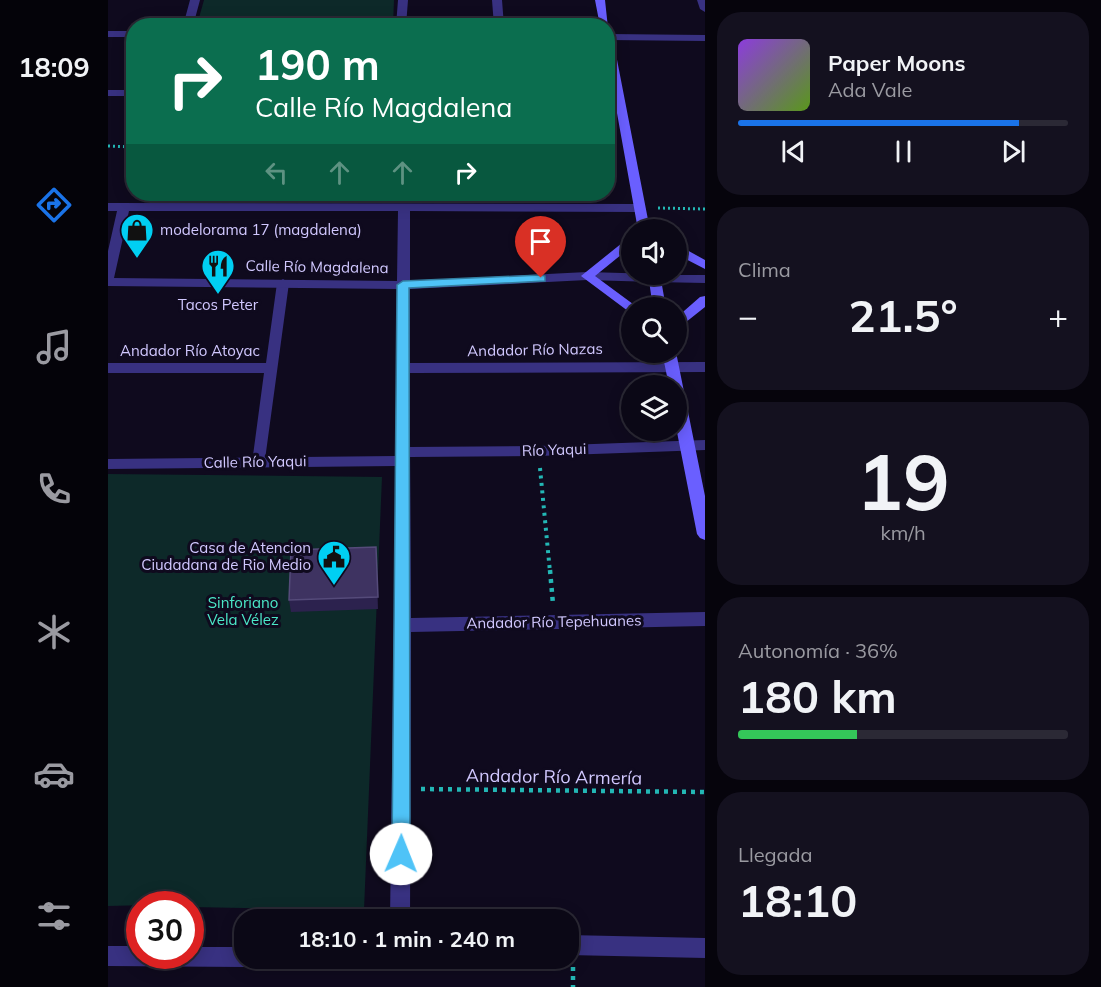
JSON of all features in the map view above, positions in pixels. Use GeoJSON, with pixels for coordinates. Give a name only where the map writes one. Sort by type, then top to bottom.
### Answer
{"type":"FeatureCollection","features":[{"type":"Feature","properties":{"kind":"main road"},"geometry":{"type":"LineString","coordinates":[[600,0],[603,18]]}},
{"type":"Feature","properties":{"kind":"main road"},"geometry":{"type":"LineString","coordinates":[[615,76],[642,219]]}},
{"type":"Feature","properties":{"kind":"main road"},"geometry":{"type":"LineString","coordinates":[[621,248],[587,276],[621,302]]}},
{"type":"Feature","properties":{"kind":"main road"},"geometry":{"type":"LineString","coordinates":[[687,254],[705,265]]}},
{"type":"Feature","properties":{"kind":"main road"},"geometry":{"type":"LineString","coordinates":[[687,317],[705,300]]}},
{"type":"Feature","properties":{"kind":"main road"},"geometry":{"type":"LineString","coordinates":[[686,441],[705,534]]}},
{"type":"Feature","properties":{"kind":"street"},"geometry":{"type":"LineString","coordinates":[[190,18],[195,0]]}},
{"type":"Feature","properties":{"kind":"street"},"geometry":{"type":"LineString","coordinates":[[402,18],[403,0]]}},
{"type":"Feature","properties":{"kind":"street"},"geometry":{"type":"LineString","coordinates":[[497,0],[498,18]]}},
{"type":"Feature","properties":{"kind":"street"},"geometry":{"type":"LineString","coordinates":[[702,0],[705,9]]}},
{"type":"Feature","properties":{"kind":"street"},"geometry":{"type":"LineString","coordinates":[[108,34],[126,34]]}},
{"type":"Feature","properties":{"kind":"street"},"geometry":{"type":"LineString","coordinates":[[615,38],[705,38]]}},
{"type":"Feature","properties":{"kind":"street"},"geometry":{"type":"LineString","coordinates":[[108,93],[126,93]]}},
{"type":"Feature","properties":{"kind":"street"},"geometry":{"type":"LineString","coordinates":[[513,201],[514,208]]}},
{"type":"Feature","properties":{"kind":"street"},"geometry":{"type":"LineString","coordinates":[[108,207],[639,208]]}},
{"type":"Feature","properties":{"kind":"street"},"geometry":{"type":"LineString","coordinates":[[108,280],[124,207]]}},
{"type":"Feature","properties":{"kind":"street"},"geometry":{"type":"LineString","coordinates":[[400,909],[404,207]]}},
{"type":"Feature","properties":{"kind":"street","name":"Calle Río Magdalena"},"geometry":{"type":"LineString","coordinates":[[108,280],[403,285],[621,276]]}},
{"type":"Feature","properties":{"kind":"street","name":"Calle Río Magdalena"},"geometry":{"type":"LineString","coordinates":[[687,278],[705,279]]}},
{"type":"Feature","properties":{"kind":"street"},"geometry":{"type":"LineString","coordinates":[[259,463],[283,283]]}},
{"type":"Feature","properties":{"kind":"street","name":"Andador Río Nazas"},"geometry":{"type":"LineString","coordinates":[[402,368],[621,361]]}},
{"type":"Feature","properties":{"kind":"street","name":"Andador Río Nazas"},"geometry":{"type":"LineString","coordinates":[[687,363],[705,367]]}},
{"type":"Feature","properties":{"kind":"street","name":"Andador Río Atoyac"},"geometry":{"type":"LineString","coordinates":[[108,368],[272,368]]}},
{"type":"Feature","properties":{"kind":"street","name":"Río Yaqui"},"geometry":{"type":"LineString","coordinates":[[402,456],[705,445]]}},
{"type":"Feature","properties":{"kind":"street","name":"Calle Río Yaqui"},"geometry":{"type":"LineString","coordinates":[[108,464],[259,463],[402,456]]}},
{"type":"Feature","properties":{"kind":"street","name":"Andador Río Tepehuanes"},"geometry":{"type":"LineString","coordinates":[[403,625],[705,619]]}},
{"type":"Feature","properties":{"kind":"street"},"geometry":{"type":"LineString","coordinates":[[579,945],[705,948]]}},
{"type":"Feature","properties":{"kind":"street"},"geometry":{"type":"LineString","coordinates":[[108,956],[234,957]]}},
{"type":"Feature","properties":{"kind":"path"},"geometry":{"type":"LineString","coordinates":[[108,146],[126,147]]}},
{"type":"Feature","properties":{"kind":"path"},"geometry":{"type":"LineString","coordinates":[[639,208],[705,208]]}},
{"type":"Feature","properties":{"kind":"path"},"geometry":{"type":"LineString","coordinates":[[538,451],[555,622]]}},
{"type":"Feature","properties":{"kind":"path","name":"Andador Río Armería"},"geometry":{"type":"LineString","coordinates":[[402,789],[705,792]]}},
{"type":"Feature","properties":{"kind":"green space"},"geometry":{"type":"Polygon","coordinates":[[[204,0],[394,0],[393,18],[199,18],[204,0]]]}},
{"type":"Feature","properties":{"kind":"green space","name":"Sinforiano Vela Vélez"},"geometry":{"type":"Polygon","coordinates":[[[108,474],[382,477],[364,909],[204,907],[204,891],[126,891],[126,906],[108,906],[108,474]]]}},
{"type":"Feature","properties":{"kind":"building","name":"Casa de Atencion Ciudadana de Rio Medio"},"geometry":{"type":"Polygon","coordinates":[[[376,547],[378,597],[289,600],[291,550],[376,547]]]}},
{"type":"Feature","properties":{"kind":"place","name":"modelorama 17 (magdalena)"},"geometry":{"type":"Point","coordinates":[137,259]}},
{"type":"Feature","properties":{"kind":"place","name":"Tacos Peter"},"geometry":{"type":"Point","coordinates":[218,295]}},
{"type":"Feature","properties":{"kind":"place","name":"Casa de Atencion Ciudadana de Rio Medio"},"geometry":{"type":"Point","coordinates":[334,586]}},
{"type":"Feature","properties":{"kind":"route"},"geometry":{"type":"LineString","coordinates":[[401,854],[403,285],[541,278]]}}]}
